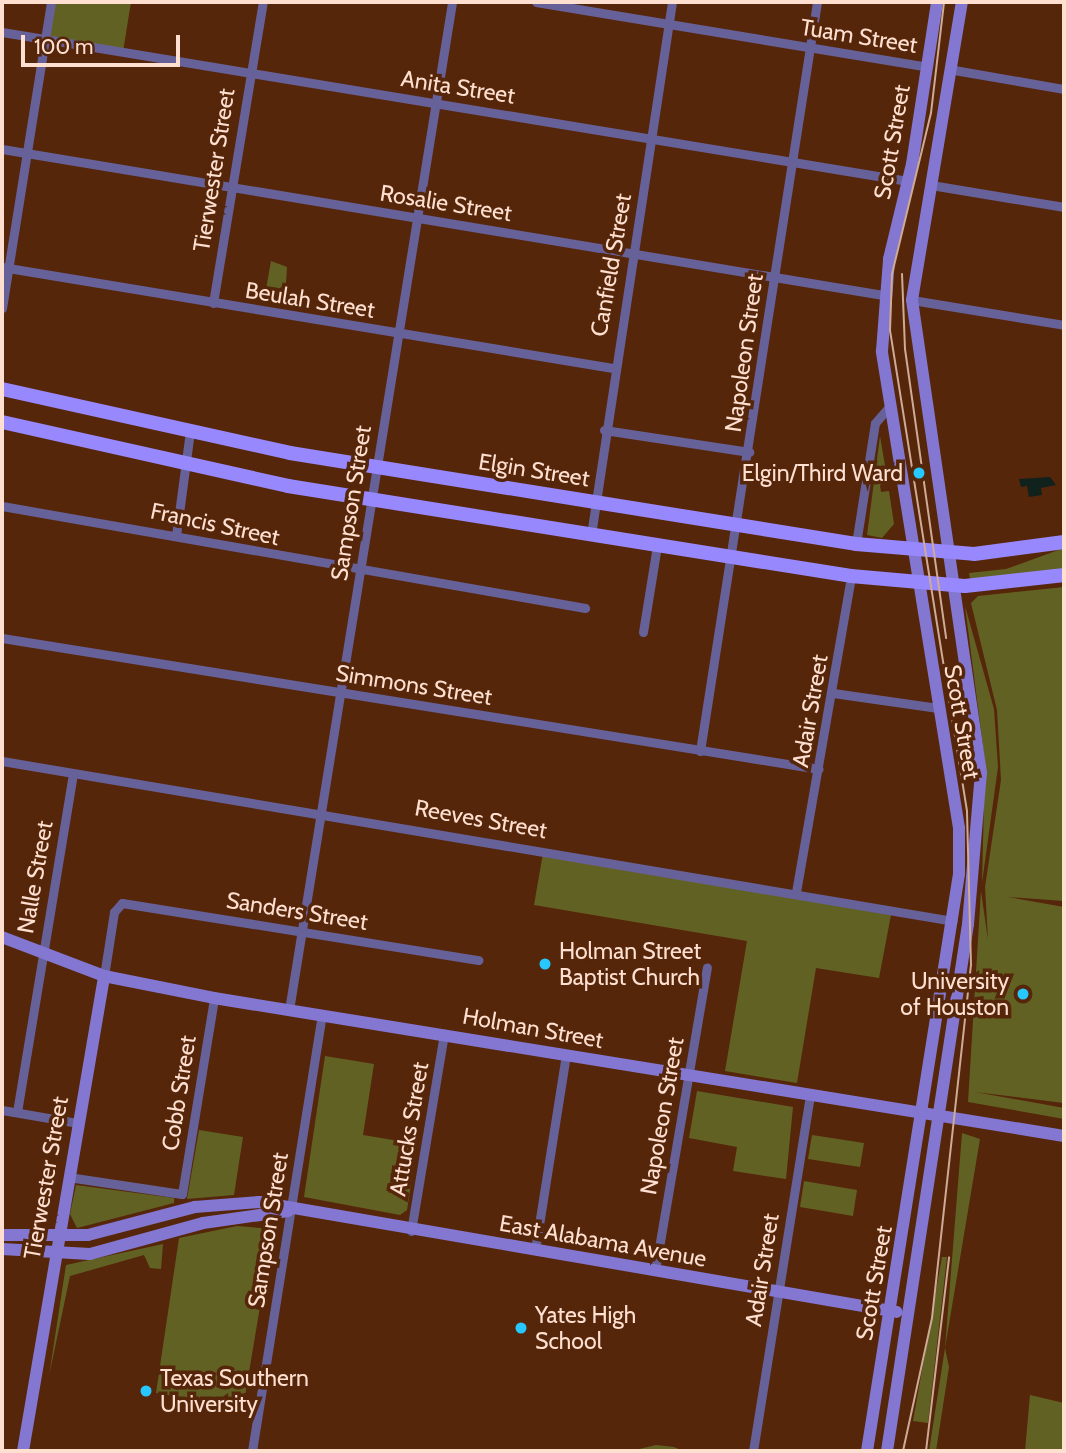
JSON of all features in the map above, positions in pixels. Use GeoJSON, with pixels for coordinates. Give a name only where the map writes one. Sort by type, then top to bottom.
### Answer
{"type":"FeatureCollection","features":[{"type":"Feature","properties":{"kind":"main road","name":"Scott Street"},"geometry":{"type":"LineString","coordinates":[[867,1451],[924,1113],[953,921],[959,828],[916,583],[889,407],[883,295],[908,181],[937,2]]}},
{"type":"Feature","properties":{"kind":"main road","name":"Scott Street"},"geometry":{"type":"LineString","coordinates":[[887,1451],[972,896],[981,773],[912,300],[954,70],[962,2]]}},
{"type":"Feature","properties":{"kind":"main road","name":"Elgin Street"},"geometry":{"type":"LineString","coordinates":[[2,389],[190,431],[375,468],[856,544],[948,554],[1004,553],[1064,542]]}},
{"type":"Feature","properties":{"kind":"main road"},"geometry":{"type":"LineString","coordinates":[[2,422],[370,500],[851,576],[955,585],[1064,575]]}},
{"type":"Feature","properties":{"kind":"main road","name":"Holman Street"},"geometry":{"type":"LineString","coordinates":[[2,937],[104,976],[214,998],[1064,1136]]}},
{"type":"Feature","properties":{"kind":"main road","name":"Tierwester Street"},"geometry":{"type":"LineString","coordinates":[[23,1451],[54,1255],[104,976]]}},
{"type":"Feature","properties":{"kind":"main road","name":"East Alabama Avenue"},"geometry":{"type":"LineString","coordinates":[[2,1235],[58,1238],[116,1231],[226,1203],[291,1210],[908,1313]]}},
{"type":"Feature","properties":{"kind":"main road","name":"East Alabama Avenue"},"geometry":{"type":"LineString","coordinates":[[2,1250],[54,1255],[110,1250],[203,1223],[291,1210]]}},
{"type":"Feature","properties":{"kind":"street"},"geometry":{"type":"LineString","coordinates":[[2,308],[5,267],[27,153],[51,2]]}},
{"type":"Feature","properties":{"kind":"street","name":"Tierwester Street"},"geometry":{"type":"LineString","coordinates":[[214,303],[263,2]]}},
{"type":"Feature","properties":{"kind":"street","name":"Sampson Street"},"geometry":{"type":"LineString","coordinates":[[289,1010],[452,2]]}},
{"type":"Feature","properties":{"kind":"street","name":"Tuam Street"},"geometry":{"type":"LineString","coordinates":[[536,2],[927,67]]}},
{"type":"Feature","properties":{"kind":"street","name":"Canfield Street"},"geometry":{"type":"LineString","coordinates":[[591,535],[613,368],[672,2]]}},
{"type":"Feature","properties":{"kind":"street","name":"Napoleon Street"},"geometry":{"type":"LineString","coordinates":[[700,751],[739,525],[817,2]]}},
{"type":"Feature","properties":{"kind":"street","name":"Anita Street"},"geometry":{"type":"LineString","coordinates":[[2,32],[908,181]]}},
{"type":"Feature","properties":{"kind":"street"},"geometry":{"type":"LineString","coordinates":[[954,70],[1064,89]]}},
{"type":"Feature","properties":{"kind":"street","name":"Rosalie Street"},"geometry":{"type":"LineString","coordinates":[[2,149],[883,295]]}},
{"type":"Feature","properties":{"kind":"street"},"geometry":{"type":"LineString","coordinates":[[931,185],[1064,207]]}},
{"type":"Feature","properties":{"kind":"street","name":"Beulah Street"},"geometry":{"type":"LineString","coordinates":[[5,267],[613,368]]}},
{"type":"Feature","properties":{"kind":"street"},"geometry":{"type":"LineString","coordinates":[[912,300],[1064,325]]}},
{"type":"Feature","properties":{"kind":"street"},"geometry":{"type":"LineString","coordinates":[[856,544],[876,423],[889,407]]}},
{"type":"Feature","properties":{"kind":"street"},"geometry":{"type":"LineString","coordinates":[[604,430],[749,452]]}},
{"type":"Feature","properties":{"kind":"street"},"geometry":{"type":"LineString","coordinates":[[176,536],[190,431]]}},
{"type":"Feature","properties":{"kind":"street","name":"Francis Street"},"geometry":{"type":"LineString","coordinates":[[2,506],[176,536],[359,572],[585,608]]}},
{"type":"Feature","properties":{"kind":"street"},"geometry":{"type":"LineString","coordinates":[[643,632],[657,546]]}},
{"type":"Feature","properties":{"kind":"street","name":"Adair Street"},"geometry":{"type":"LineString","coordinates":[[796,892],[820,769],[851,576]]}},
{"type":"Feature","properties":{"kind":"street","name":"Simmons Street"},"geometry":{"type":"LineString","coordinates":[[2,638],[820,769]]}},
{"type":"Feature","properties":{"kind":"street"},"geometry":{"type":"LineString","coordinates":[[833,693],[938,708]]}},
{"type":"Feature","properties":{"kind":"street","name":"Reeves Street"},"geometry":{"type":"LineString","coordinates":[[2,761],[320,811],[953,921]]}},
{"type":"Feature","properties":{"kind":"street","name":"Nalle Street"},"geometry":{"type":"LineString","coordinates":[[17,1112],[74,774]]}},
{"type":"Feature","properties":{"kind":"street","name":"Sanders Street"},"geometry":{"type":"LineString","coordinates":[[114,912],[132,903],[478,960]]}},
{"type":"Feature","properties":{"kind":"street","name":"Tierwester Street"},"geometry":{"type":"LineString","coordinates":[[104,976],[114,912]]}},
{"type":"Feature","properties":{"kind":"street","name":"Napoleon Street"},"geometry":{"type":"LineString","coordinates":[[655,1271],[707,967]]}},
{"type":"Feature","properties":{"kind":"street","name":"Cobb Street"},"geometry":{"type":"LineString","coordinates":[[68,1177],[183,1194],[214,998]]}},
{"type":"Feature","properties":{"kind":"street","name":"Sampson Street"},"geometry":{"type":"LineString","coordinates":[[252,1451],[322,1015]]}},
{"type":"Feature","properties":{"kind":"street","name":"Attucks Street"},"geometry":{"type":"LineString","coordinates":[[411,1231],[444,1034]]}},
{"type":"Feature","properties":{"kind":"street"},"geometry":{"type":"LineString","coordinates":[[535,1250],[566,1055]]}},
{"type":"Feature","properties":{"kind":"street","name":"Adair Street"},"geometry":{"type":"LineString","coordinates":[[753,1451],[810,1095]]}},
{"type":"Feature","properties":{"kind":"street"},"geometry":{"type":"LineString","coordinates":[[2,1110],[77,1122]]}},
{"type":"Feature","properties":{"kind":"shaded area"},"geometry":{"type":"Polygon","coordinates":[[[51,2],[131,2],[123,52],[46,39],[51,2]]]}},
{"type":"Feature","properties":{"kind":"shaded area"},"geometry":{"type":"Polygon","coordinates":[[[271,261],[287,267],[286,283],[273,294],[266,289],[271,261]]]}},
{"type":"Feature","properties":{"kind":"shaded area"},"geometry":{"type":"Polygon","coordinates":[[[880,436],[888,483],[880,485],[881,492],[889,491],[894,524],[882,538],[867,535],[880,436]]]}},
{"type":"Feature","properties":{"kind":"shaded area"},"geometry":{"type":"Polygon","coordinates":[[[1050,477],[1056,485],[1041,488],[1042,495],[1029,497],[1027,486],[1021,487],[1019,479],[1050,477]]]}},
{"type":"Feature","properties":{"kind":"shaded area"},"geometry":{"type":"Polygon","coordinates":[[[1064,548],[1064,570],[970,579],[969,573],[1006,569],[1064,548]]]}},
{"type":"Feature","properties":{"kind":"shaded area"},"geometry":{"type":"Polygon","coordinates":[[[1064,587],[1064,901],[1008,897],[1064,907],[1064,1103],[975,1092],[1064,1108],[1064,1119],[968,1102],[981,891],[988,940],[985,887],[1001,780],[997,710],[971,603],[978,596],[1064,587]]]}},
{"type":"Feature","properties":{"kind":"shaded area"},"geometry":{"type":"Polygon","coordinates":[[[965,606],[994,709],[998,767],[982,883],[985,762],[965,606]]]}},
{"type":"Feature","properties":{"kind":"shaded area"},"geometry":{"type":"Polygon","coordinates":[[[543,853],[891,915],[879,978],[816,968],[797,1083],[725,1071],[747,941],[534,905],[543,853]]]}},
{"type":"Feature","properties":{"kind":"shaded area"},"geometry":{"type":"Polygon","coordinates":[[[325,1056],[374,1064],[363,1135],[417,1144],[407,1210],[400,1215],[304,1197],[325,1056]]]}},
{"type":"Feature","properties":{"kind":"shaded area"},"geometry":{"type":"Polygon","coordinates":[[[697,1091],[793,1107],[786,1179],[733,1171],[737,1147],[689,1138],[697,1091]]]}},
{"type":"Feature","properties":{"kind":"shaded area"},"geometry":{"type":"Polygon","coordinates":[[[199,1130],[243,1137],[234,1195],[187,1199],[199,1130]]]}},
{"type":"Feature","properties":{"kind":"shaded area"},"geometry":{"type":"Polygon","coordinates":[[[962,1133],[980,1139],[945,1348],[962,1133]]]}},
{"type":"Feature","properties":{"kind":"shaded area"},"geometry":{"type":"Polygon","coordinates":[[[812,1135],[864,1143],[860,1167],[808,1159],[812,1135]]]}},
{"type":"Feature","properties":{"kind":"shaded area"},"geometry":{"type":"Polygon","coordinates":[[[804,1181],[857,1190],[853,1216],[800,1207],[804,1181]]]}},
{"type":"Feature","properties":{"kind":"shaded area"},"geometry":{"type":"Polygon","coordinates":[[[76,1185],[174,1198],[174,1203],[77,1228],[70,1214],[76,1185]]]}},
{"type":"Feature","properties":{"kind":"shaded area"},"geometry":{"type":"Polygon","coordinates":[[[237,1226],[273,1229],[243,1408],[156,1393],[179,1238],[237,1226]]]}},
{"type":"Feature","properties":{"kind":"shaded area"},"geometry":{"type":"Polygon","coordinates":[[[163,1244],[161,1269],[150,1268],[144,1255],[70,1276],[49,1376],[66,1265],[163,1244]]]}},
{"type":"Feature","properties":{"kind":"shaded area"},"geometry":{"type":"Polygon","coordinates":[[[942,1257],[947,1257],[928,1423],[913,1421],[942,1257]]]}},
{"type":"Feature","properties":{"kind":"shaded area"},"geometry":{"type":"Polygon","coordinates":[[[945,1348],[949,1367],[936,1451],[929,1451],[945,1348]]]}},
{"type":"Feature","properties":{"kind":"shaded area"},"geometry":{"type":"Polygon","coordinates":[[[1030,1395],[1064,1403],[1064,1451],[1025,1451],[1030,1395]]]}},
{"type":"Feature","properties":{"kind":"shaded area"},"geometry":{"type":"Polygon","coordinates":[[[656,1445],[674,1447],[683,1451],[631,1451],[656,1445]]]}},
{"type":"Feature","properties":{"kind":"tram line"},"geometry":{"type":"LineString","coordinates":[[903,1451],[932,1318],[971,965],[967,811],[890,331],[892,274],[931,113],[944,2]]}},
{"type":"Feature","properties":{"kind":"tram line"},"geometry":{"type":"LineString","coordinates":[[902,274],[905,349],[946,638]]}},
{"type":"Feature","properties":{"kind":"tram line"},"geometry":{"type":"LineString","coordinates":[[926,1451],[949,1257]]}},
{"type":"Feature","properties":{"kind":"place","name":"Elgin/Third Ward"},"geometry":{"type":"Point","coordinates":[919,473]}},
{"type":"Feature","properties":{"kind":"place","name":"Holman Street Baptist Church"},"geometry":{"type":"Point","coordinates":[545,964]}},
{"type":"Feature","properties":{"kind":"place","name":"University of Houston"},"geometry":{"type":"Point","coordinates":[1023,994]}},
{"type":"Feature","properties":{"kind":"place","name":"Yates High School"},"geometry":{"type":"Point","coordinates":[521,1328]}},
{"type":"Feature","properties":{"kind":"place","name":"Texas Southern University"},"geometry":{"type":"Point","coordinates":[146,1391]}}]}
